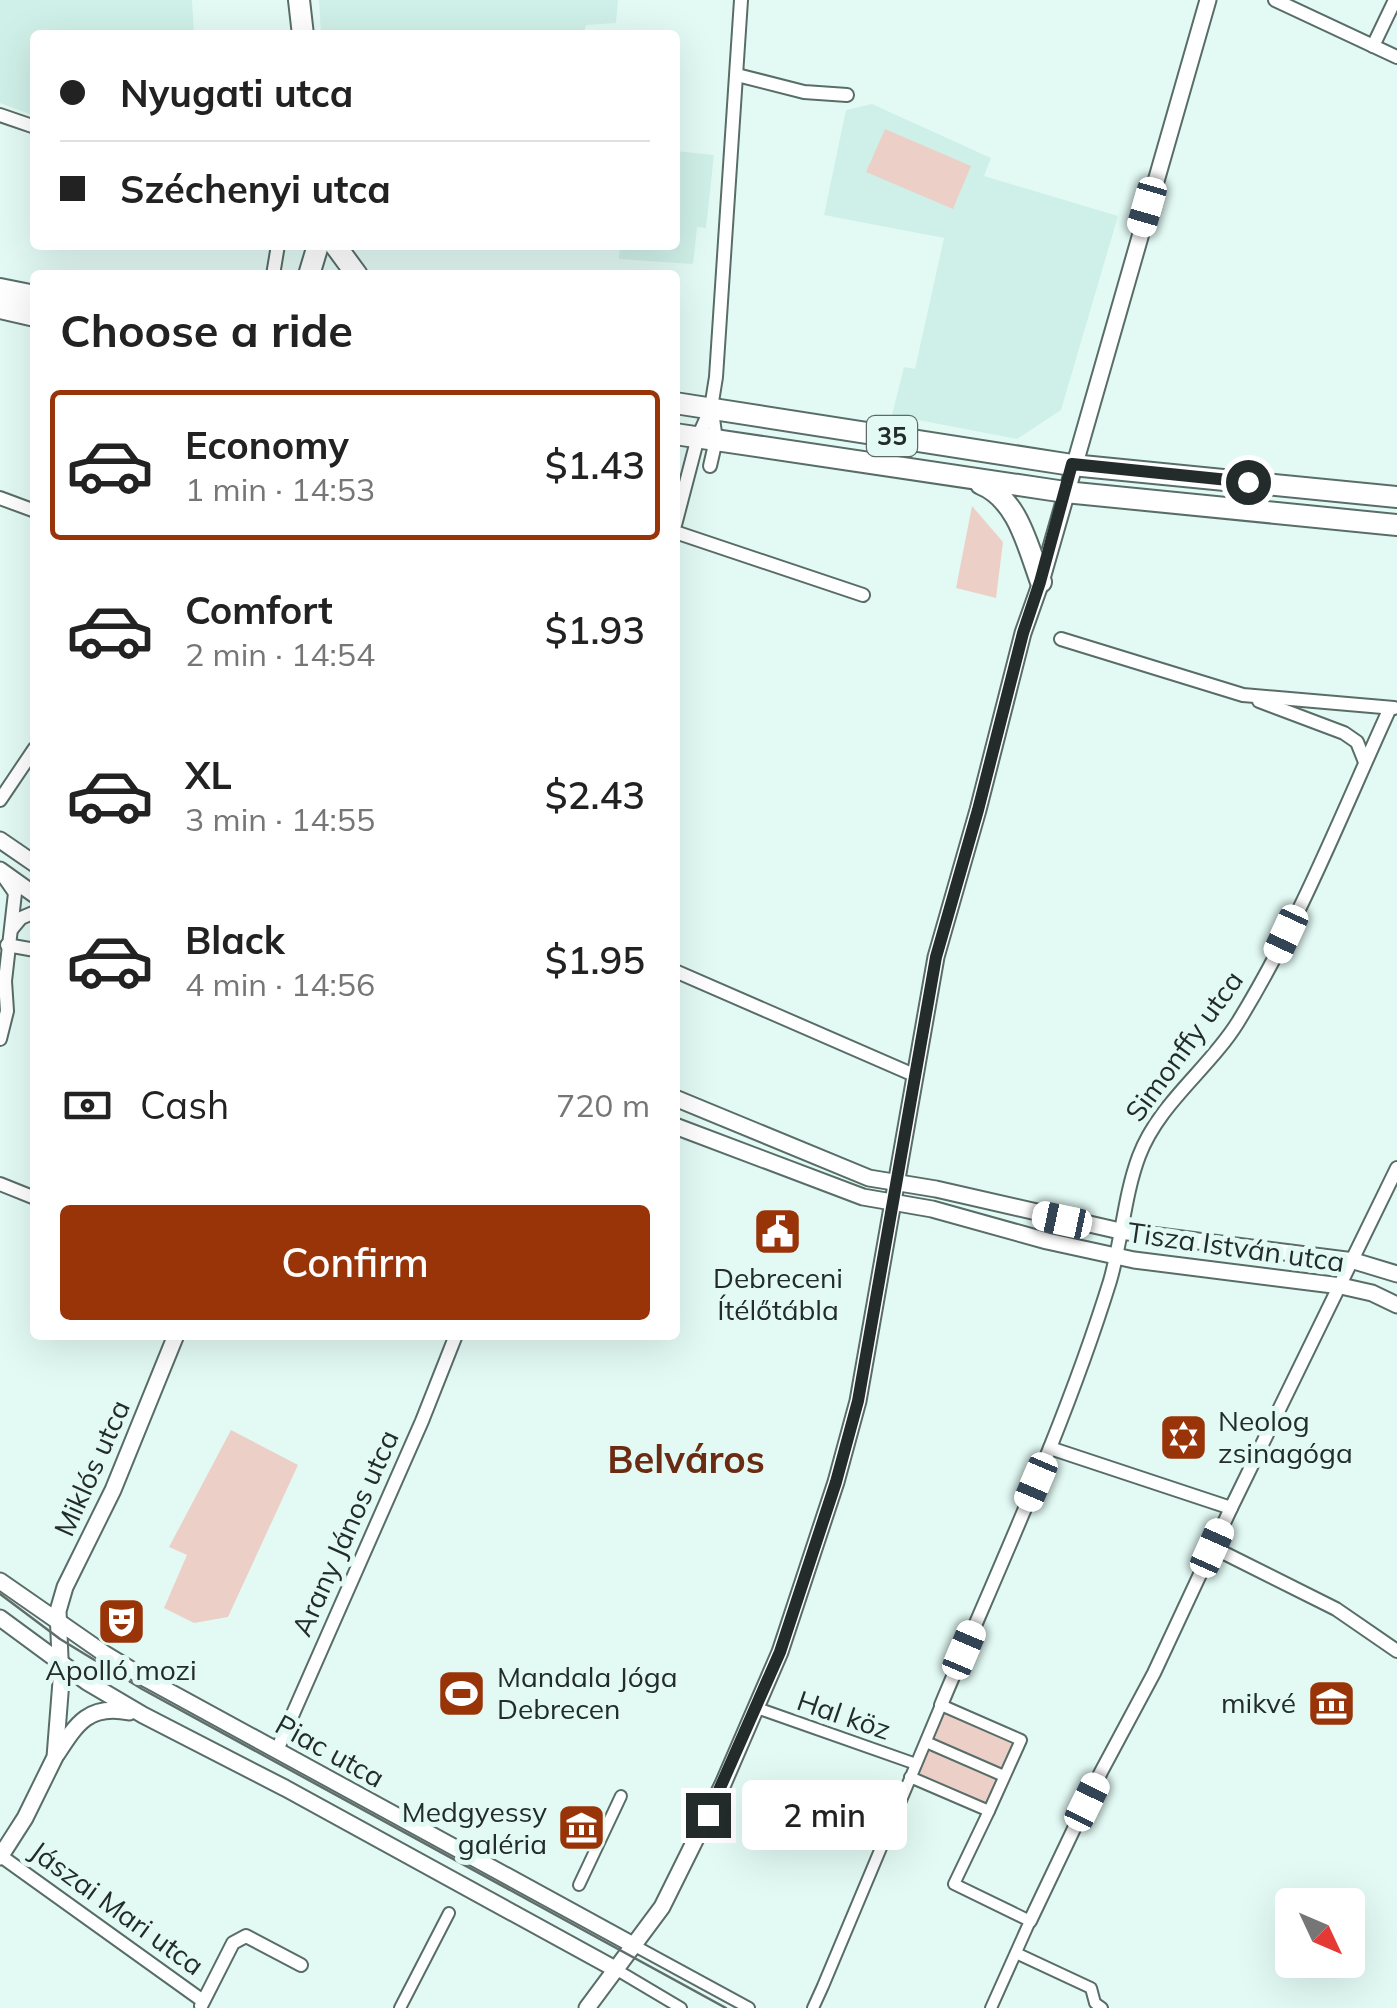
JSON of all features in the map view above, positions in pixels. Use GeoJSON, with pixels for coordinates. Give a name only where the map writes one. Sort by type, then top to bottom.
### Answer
{"type":"FeatureCollection","features":[{"type":"Feature","properties":{"kind":"main road"},"geometry":{"type":"LineString","coordinates":[[299,0],[302,30]]}},
{"type":"Feature","properties":{"kind":"main road"},"geometry":{"type":"LineString","coordinates":[[339,250],[354,270]]}},
{"type":"Feature","properties":{"kind":"main road"},"geometry":{"type":"LineString","coordinates":[[0,289],[30,295]]}},
{"type":"Feature","properties":{"kind":"main road"},"geometry":{"type":"LineString","coordinates":[[0,308],[30,315]]}},
{"type":"Feature","properties":{"kind":"main road","name":"35"},"geometry":{"type":"LineString","coordinates":[[680,405],[1072,464],[1397,497]]}},
{"type":"Feature","properties":{"kind":"main road","name":"35"},"geometry":{"type":"LineString","coordinates":[[680,435],[1065,492],[1397,526]]}},
{"type":"Feature","properties":{"kind":"main road"},"geometry":{"type":"LineString","coordinates":[[960,476],[991,488],[1010,507],[1040,582]]}},
{"type":"Feature","properties":{"kind":"street"},"geometry":{"type":"LineString","coordinates":[[710,466],[707,439],[721,314],[741,0]]}},
{"type":"Feature","properties":{"kind":"street"},"geometry":{"type":"LineString","coordinates":[[587,2008],[662,1908],[757,1708],[824,1520],[858,1401],[936,957],[1023,633],[1208,0]]}},
{"type":"Feature","properties":{"kind":"street"},"geometry":{"type":"LineString","coordinates":[[1276,0],[1397,57]]}},
{"type":"Feature","properties":{"kind":"street"},"geometry":{"type":"LineString","coordinates":[[1372,46],[1395,0]]}},
{"type":"Feature","properties":{"kind":"street"},"geometry":{"type":"LineString","coordinates":[[737,75],[804,92],[847,95]]}},
{"type":"Feature","properties":{"kind":"street"},"geometry":{"type":"LineString","coordinates":[[0,115],[30,126]]}},
{"type":"Feature","properties":{"kind":"street"},"geometry":{"type":"LineString","coordinates":[[680,500],[707,439]]}},
{"type":"Feature","properties":{"kind":"street"},"geometry":{"type":"LineString","coordinates":[[0,498],[30,509]]}},
{"type":"Feature","properties":{"kind":"street"},"geometry":{"type":"LineString","coordinates":[[680,531],[863,595]]}},
{"type":"Feature","properties":{"kind":"street"},"geometry":{"type":"LineString","coordinates":[[1061,639],[1242,695],[1344,734],[1364,750],[1365,762]]}},
{"type":"Feature","properties":{"kind":"street"},"geometry":{"type":"LineString","coordinates":[[1242,695],[1394,708]]}},
{"type":"Feature","properties":{"kind":"street","name":"Simonffy utca"},"geometry":{"type":"LineString","coordinates":[[941,1704],[1050,1448],[1116,1256],[1140,1153],[1173,1100],[1236,1026],[1271,966],[1394,708]]}},
{"type":"Feature","properties":{"kind":"street"},"geometry":{"type":"LineString","coordinates":[[0,800],[30,755]]}},
{"type":"Feature","properties":{"kind":"street"},"geometry":{"type":"LineString","coordinates":[[0,838],[30,860]]}},
{"type":"Feature","properties":{"kind":"street"},"geometry":{"type":"LineString","coordinates":[[0,871],[30,892]]}},
{"type":"Feature","properties":{"kind":"street"},"geometry":{"type":"LineString","coordinates":[[0,871],[15,893],[2,993],[7,1011],[0,1039]]}},
{"type":"Feature","properties":{"kind":"street"},"geometry":{"type":"LineString","coordinates":[[8,938],[21,918],[30,914]]}},
{"type":"Feature","properties":{"kind":"street"},"geometry":{"type":"LineString","coordinates":[[8,938],[30,948]]}},
{"type":"Feature","properties":{"kind":"street"},"geometry":{"type":"LineString","coordinates":[[680,973],[914,1074]]}},
{"type":"Feature","properties":{"kind":"street","name":"Tisza István utca"},"geometry":{"type":"LineString","coordinates":[[680,1100],[869,1178],[1120,1231],[1354,1261],[1397,1274]]}},
{"type":"Feature","properties":{"kind":"street","name":"Tisza István utca"},"geometry":{"type":"LineString","coordinates":[[680,1128],[863,1197],[1116,1256],[1341,1286],[1372,1293],[1397,1305]]}},
{"type":"Feature","properties":{"kind":"street"},"geometry":{"type":"LineString","coordinates":[[991,2008],[1101,1772],[1154,1673],[1230,1508],[1397,1168]]}},
{"type":"Feature","properties":{"kind":"street"},"geometry":{"type":"LineString","coordinates":[[0,1184],[30,1196]]}},
{"type":"Feature","properties":{"kind":"street","name":"Miklós utca"},"geometry":{"type":"LineString","coordinates":[[55,1757],[58,1622],[64,1586],[113,1490],[174,1340]]}},
{"type":"Feature","properties":{"kind":"street","name":"Arany János utca"},"geometry":{"type":"LineString","coordinates":[[277,1750],[422,1422],[454,1340]]}},
{"type":"Feature","properties":{"kind":"street"},"geometry":{"type":"LineString","coordinates":[[1050,1448],[1230,1508]]}},
{"type":"Feature","properties":{"kind":"street"},"geometry":{"type":"LineString","coordinates":[[1212,1548],[1336,1609],[1397,1652]]}},
{"type":"Feature","properties":{"kind":"street","name":"Piac utca"},"geometry":{"type":"LineString","coordinates":[[0,1581],[148,1680],[749,2008]]}},
{"type":"Feature","properties":{"kind":"street"},"geometry":{"type":"LineString","coordinates":[[1,1619],[25,1620],[42,1612],[64,1586]]}},
{"type":"Feature","properties":{"kind":"street","name":"Piac utca"},"geometry":{"type":"LineString","coordinates":[[1,1619],[143,1714],[285,1788],[681,2008]]}},
{"type":"Feature","properties":{"kind":"street"},"geometry":{"type":"LineString","coordinates":[[941,1704],[1020,1740],[954,1884],[1030,1921]]}},
{"type":"Feature","properties":{"kind":"street","name":"Hal köz"},"geometry":{"type":"LineString","coordinates":[[941,1704],[910,1776],[989,1811]]}},
{"type":"Feature","properties":{"kind":"street"},"geometry":{"type":"LineString","coordinates":[[1,1856],[77,1723],[107,1708],[143,1714]]}},
{"type":"Feature","properties":{"kind":"street","name":"Hal köz"},"geometry":{"type":"LineString","coordinates":[[757,1708],[916,1764]]}},
{"type":"Feature","properties":{"kind":"street","name":"Hal köz"},"geometry":{"type":"LineString","coordinates":[[926,1742],[1004,1776]]}},
{"type":"Feature","properties":{"kind":"street"},"geometry":{"type":"LineString","coordinates":[[814,2008],[910,1776]]}},
{"type":"Feature","properties":{"kind":"street"},"geometry":{"type":"LineString","coordinates":[[579,1886],[622,1796]]}},
{"type":"Feature","properties":{"kind":"street","name":"Jászai Mari utca"},"geometry":{"type":"LineString","coordinates":[[1,1856],[201,2005]]}},
{"type":"Feature","properties":{"kind":"street"},"geometry":{"type":"LineString","coordinates":[[400,2008],[449,1913]]}},
{"type":"Feature","properties":{"kind":"street"},"geometry":{"type":"LineString","coordinates":[[201,2005],[234,1944],[246,1936],[302,1964]]}},
{"type":"Feature","properties":{"kind":"street"},"geometry":{"type":"LineString","coordinates":[[1016,1953],[1090,1988],[1102,2008]]}},
{"type":"Feature","properties":{"kind":"shaded area"},"geometry":{"type":"Polygon","coordinates":[[[0,0],[192,0],[194,30],[30,30],[30,114],[0,103],[0,0]]]}},
{"type":"Feature","properties":{"kind":"shaded area"},"geometry":{"type":"Polygon","coordinates":[[[319,0],[618,0],[616,23],[586,25],[584,30],[321,30],[319,0]]]}},
{"type":"Feature","properties":{"kind":"shaded area"},"geometry":{"type":"Polygon","coordinates":[[[872,104],[991,158],[984,176],[1118,216],[1061,410],[1017,439],[892,415],[904,367],[915,369],[944,238],[824,215],[846,110],[872,104]]]}},
{"type":"Feature","properties":{"kind":"shaded area"},"geometry":{"type":"Polygon","coordinates":[[[885,129],[971,166],[953,209],[866,172],[885,129]]]}},
{"type":"Feature","properties":{"kind":"shaded area"},"geometry":{"type":"Polygon","coordinates":[[[680,152],[714,155],[706,228],[697,227],[693,264],[619,259],[620,250],[680,250],[680,152]]]}},
{"type":"Feature","properties":{"kind":"shaded area"},"geometry":{"type":"Polygon","coordinates":[[[972,506],[1003,542],[996,598],[956,588],[972,506]]]}},
{"type":"Feature","properties":{"kind":"shaded area"},"geometry":{"type":"Polygon","coordinates":[[[231,1430],[298,1465],[228,1617],[194,1623],[164,1608],[187,1555],[169,1547],[231,1430]]]}},
{"type":"Feature","properties":{"kind":"shaded area"},"geometry":{"type":"Polygon","coordinates":[[[941,1705],[1021,1740],[989,1811],[910,1777],[941,1705]]]}},
{"type":"Feature","properties":{"kind":"tram line"},"geometry":{"type":"LineString","coordinates":[[0,1594],[60,1639],[142,1689],[726,2008]]}},
{"type":"Feature","properties":{"kind":"place","name":"Debreceni Ítélőtábla"},"geometry":{"type":"Point","coordinates":[778,1231]}},
{"type":"Feature","properties":{"kind":"place","name":"Neolog zsinagóga"},"geometry":{"type":"Point","coordinates":[1183,1437]}},
{"type":"Feature","properties":{"kind":"place","name":"Apolló mozi"},"geometry":{"type":"Point","coordinates":[121,1622]}},
{"type":"Feature","properties":{"kind":"place","name":"Mandala Jóga Debrecen"},"geometry":{"type":"Point","coordinates":[462,1693]}},
{"type":"Feature","properties":{"kind":"place","name":"mikvé"},"geometry":{"type":"Point","coordinates":[1331,1703]}},
{"type":"Feature","properties":{"kind":"place","name":"Medgyessy galéria"},"geometry":{"type":"Point","coordinates":[582,1828]}},
{"type":"Feature","properties":{"kind":"district","name":"Belváros"},"geometry":{"type":"Point","coordinates":[686,1460]}},
{"type":"Feature","properties":{"kind":"route"},"geometry":{"type":"LineString","coordinates":[[708,1815],[780,1652],[836,1482],[858,1401],[936,957],[1072,464],[1248,482]]}}]}
